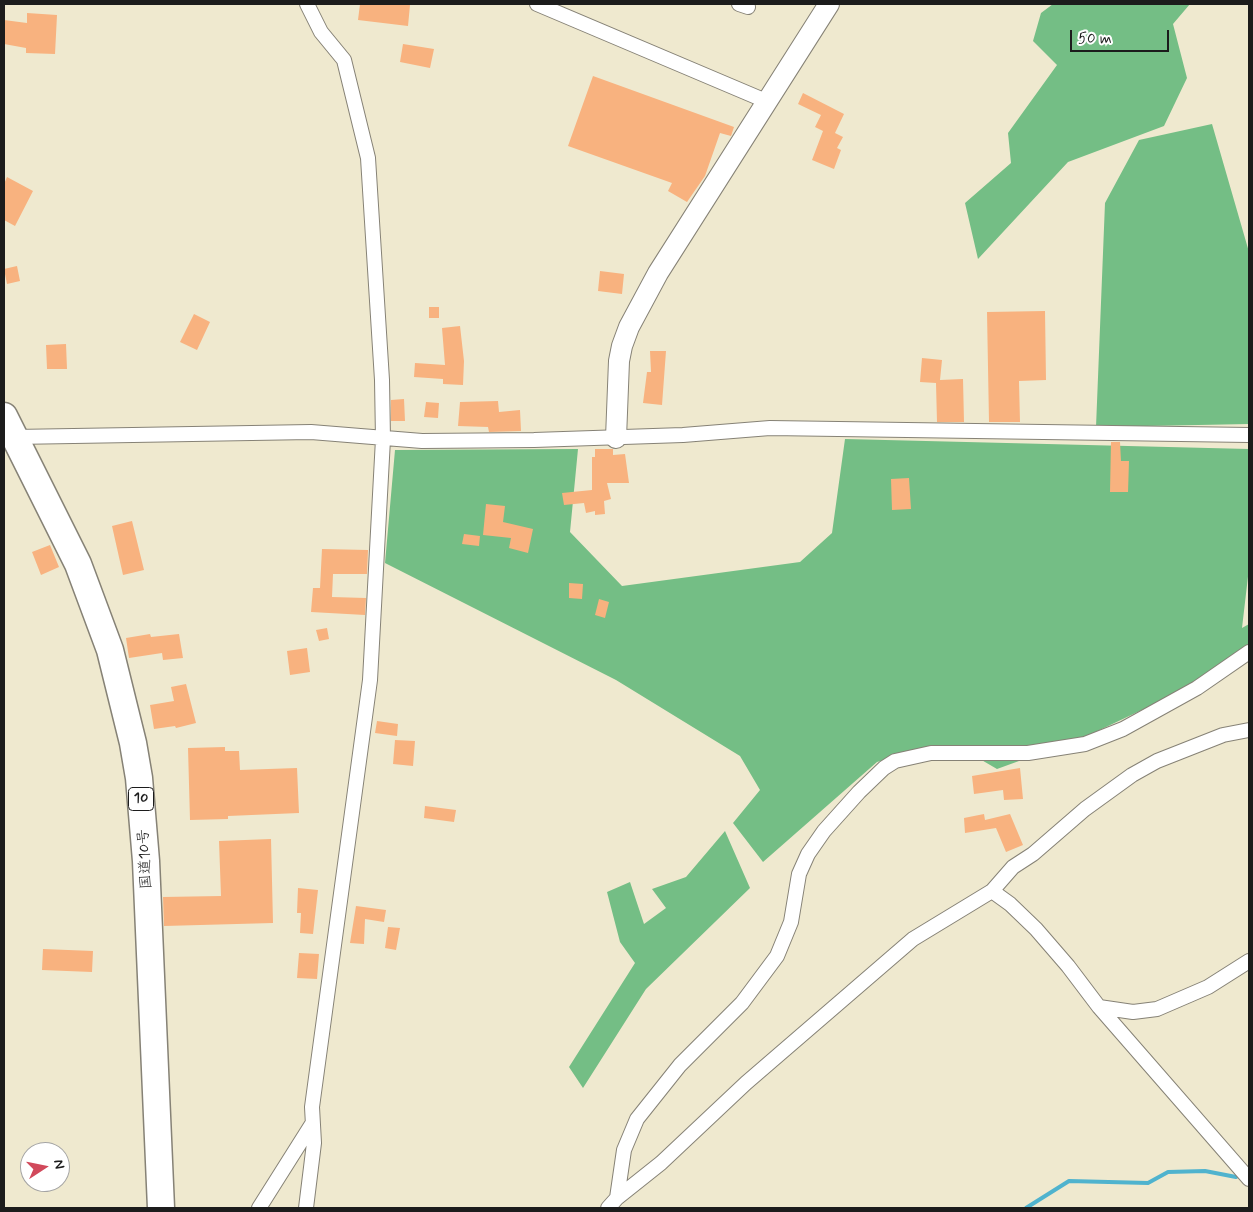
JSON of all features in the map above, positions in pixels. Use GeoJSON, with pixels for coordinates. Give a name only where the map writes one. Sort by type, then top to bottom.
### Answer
{"type":"FeatureCollection","features":[{"type":"Feature","properties":{"kind":"highway","name":"国道10号"},"geometry":{"type":"LineString","coordinates":[[9,426],[78,564],[110,650],[133,743],[139,778],[146,861],[160,1208]]}},
{"type":"Feature","properties":{"kind":"street"},"geometry":{"type":"LineString","coordinates":[[306,4],[321,32],[344,60],[368,158],[382,380],[383,439],[370,680],[312,1107],[314,1143],[306,1208]]}},
{"type":"Feature","properties":{"kind":"street"},"geometry":{"type":"LineString","coordinates":[[537,4],[766,101]]}},
{"type":"Feature","properties":{"kind":"street"},"geometry":{"type":"LineString","coordinates":[[616,438],[619,361],[629,328],[658,273],[829,4]]}},
{"type":"Feature","properties":{"kind":"street"},"geometry":{"type":"LineString","coordinates":[[9,426],[312,432],[383,439],[534,440],[616,438],[770,428],[1249,435]]}},
{"type":"Feature","properties":{"kind":"street"},"geometry":{"type":"LineString","coordinates":[[612,1203],[624,1150],[641,1113],[680,1065],[742,1003],[772,964],[791,922],[799,874],[808,854],[836,818],[884,768],[895,761],[931,753],[1028,753],[1086,744],[1123,729],[1197,688],[1249,652]]}},
{"type":"Feature","properties":{"kind":"street"},"geometry":{"type":"LineString","coordinates":[[612,1203],[661,1163],[727,1100],[913,939],[992,891],[1013,867],[1132,775],[1157,762],[1223,735],[1249,730]]}},
{"type":"Feature","properties":{"kind":"street"},"geometry":{"type":"LineString","coordinates":[[992,891],[1010,904],[1036,930],[1068,966],[1098,1007],[1249,1179]]}},
{"type":"Feature","properties":{"kind":"street"},"geometry":{"type":"LineString","coordinates":[[1098,1007],[1133,1012],[1157,1009],[1208,987],[1249,961]]}},
{"type":"Feature","properties":{"kind":"street"},"geometry":{"type":"LineString","coordinates":[[259,1208],[312,1124]]}},
{"type":"Feature","properties":{"kind":"green space"},"geometry":{"type":"Polygon","coordinates":[[[1053,4],[1190,4],[1173,24],[1187,78],[1164,126],[1068,162],[978,259],[965,203],[1011,163],[1008,133],[1057,65],[1033,41],[1041,13],[1053,4]]]}},
{"type":"Feature","properties":{"kind":"green space"},"geometry":{"type":"Polygon","coordinates":[[[1212,124],[1249,252],[1249,424],[1096,427],[1105,203],[1139,140],[1212,124]]]}},
{"type":"Feature","properties":{"kind":"green space"},"geometry":{"type":"Polygon","coordinates":[[[845,439],[1249,449],[1249,568],[1242,628],[1249,624],[1249,659],[1085,737],[997,769],[961,748],[923,749],[877,762],[763,862],[733,823],[760,790],[740,756],[616,680],[385,563],[395,450],[578,449],[570,532],[622,586],[800,562],[832,533],[845,439]]]}},
{"type":"Feature","properties":{"kind":"green space"},"geometry":{"type":"Polygon","coordinates":[[[725,831],[750,888],[646,989],[583,1088],[569,1067],[635,963],[620,942],[607,892],[630,882],[644,924],[666,908],[652,889],[686,877],[725,831]]]}},
{"type":"Feature","properties":{"kind":"building"},"geometry":{"type":"Polygon","coordinates":[[[360,4],[410,5],[408,26],[358,20],[360,4]]]}},
{"type":"Feature","properties":{"kind":"building"},"geometry":{"type":"Polygon","coordinates":[[[27,13],[57,15],[55,54],[26,53],[26,48],[4,44],[4,20],[27,23],[27,13]]]}},
{"type":"Feature","properties":{"kind":"building"},"geometry":{"type":"Polygon","coordinates":[[[403,44],[434,49],[430,68],[400,62],[403,44]]]}},
{"type":"Feature","properties":{"kind":"building"},"geometry":{"type":"Polygon","coordinates":[[[593,76],[734,127],[731,136],[720,133],[705,176],[687,202],[668,191],[672,183],[568,146],[593,76]]]}},
{"type":"Feature","properties":{"kind":"building"},"geometry":{"type":"Polygon","coordinates":[[[803,93],[844,114],[835,133],[843,137],[837,148],[841,150],[834,169],[812,160],[823,131],[815,127],[821,115],[798,104],[803,93]]]}},
{"type":"Feature","properties":{"kind":"building"},"geometry":{"type":"Polygon","coordinates":[[[7,177],[33,191],[15,226],[4,220],[4,184],[7,177]]]}},
{"type":"Feature","properties":{"kind":"building"},"geometry":{"type":"Polygon","coordinates":[[[17,266],[20,281],[7,284],[4,269],[17,266]]]}},
{"type":"Feature","properties":{"kind":"building"},"geometry":{"type":"Polygon","coordinates":[[[600,271],[624,274],[622,294],[598,291],[600,271]]]}},
{"type":"Feature","properties":{"kind":"building"},"geometry":{"type":"Polygon","coordinates":[[[429,307],[439,307],[439,318],[429,318],[429,307]]]}},
{"type":"Feature","properties":{"kind":"building"},"geometry":{"type":"Polygon","coordinates":[[[1045,311],[1046,380],[1019,381],[1020,422],[989,422],[987,312],[1045,311]]]}},
{"type":"Feature","properties":{"kind":"building"},"geometry":{"type":"Polygon","coordinates":[[[194,314],[210,322],[197,350],[180,342],[194,314]]]}},
{"type":"Feature","properties":{"kind":"building"},"geometry":{"type":"Polygon","coordinates":[[[460,326],[464,361],[463,385],[443,384],[443,379],[414,377],[415,363],[445,365],[442,328],[460,326]]]}},
{"type":"Feature","properties":{"kind":"building"},"geometry":{"type":"Polygon","coordinates":[[[66,344],[67,369],[47,369],[46,345],[66,344]]]}},
{"type":"Feature","properties":{"kind":"building"},"geometry":{"type":"Polygon","coordinates":[[[650,351],[666,351],[662,405],[643,403],[647,372],[651,372],[650,351]]]}},
{"type":"Feature","properties":{"kind":"building"},"geometry":{"type":"Polygon","coordinates":[[[922,358],[942,360],[940,380],[963,379],[964,422],[937,422],[936,383],[920,382],[922,358]]]}},
{"type":"Feature","properties":{"kind":"building"},"geometry":{"type":"Polygon","coordinates":[[[404,399],[405,421],[391,421],[391,400],[404,399]]]}},
{"type":"Feature","properties":{"kind":"building"},"geometry":{"type":"Polygon","coordinates":[[[498,401],[499,412],[520,410],[521,431],[489,432],[488,427],[458,426],[460,402],[498,401]]]}},
{"type":"Feature","properties":{"kind":"building"},"geometry":{"type":"Polygon","coordinates":[[[426,402],[439,403],[438,418],[424,417],[426,402]]]}},
{"type":"Feature","properties":{"kind":"building"},"geometry":{"type":"Polygon","coordinates":[[[1111,442],[1120,442],[1121,461],[1129,461],[1128,492],[1110,492],[1111,442]]]}},
{"type":"Feature","properties":{"kind":"building"},"geometry":{"type":"Polygon","coordinates":[[[595,449],[613,449],[613,455],[625,454],[629,483],[607,483],[611,499],[604,501],[605,514],[595,515],[595,511],[586,513],[584,503],[564,505],[562,493],[592,490],[592,457],[595,457],[595,449]]]}},
{"type":"Feature","properties":{"kind":"building"},"geometry":{"type":"Polygon","coordinates":[[[909,478],[911,509],[892,510],[891,479],[909,478]]]}},
{"type":"Feature","properties":{"kind":"building"},"geometry":{"type":"Polygon","coordinates":[[[486,504],[505,506],[503,522],[533,529],[528,553],[509,548],[511,538],[483,535],[486,504]]]}},
{"type":"Feature","properties":{"kind":"building"},"geometry":{"type":"Polygon","coordinates":[[[132,521],[144,570],[123,575],[112,526],[132,521]]]}},
{"type":"Feature","properties":{"kind":"building"},"geometry":{"type":"Polygon","coordinates":[[[464,534],[480,536],[479,546],[462,544],[464,534]]]}},
{"type":"Feature","properties":{"kind":"building"},"geometry":{"type":"Polygon","coordinates":[[[50,545],[59,567],[41,575],[32,552],[50,545]]]}},
{"type":"Feature","properties":{"kind":"building"},"geometry":{"type":"Polygon","coordinates":[[[322,549],[368,550],[367,574],[333,574],[332,597],[366,598],[365,615],[311,612],[313,588],[320,588],[322,549]]]}},
{"type":"Feature","properties":{"kind":"building"},"geometry":{"type":"Polygon","coordinates":[[[569,583],[583,584],[582,599],[569,598],[569,583]]]}},
{"type":"Feature","properties":{"kind":"building"},"geometry":{"type":"Polygon","coordinates":[[[599,599],[609,602],[605,618],[595,615],[599,599]]]}},
{"type":"Feature","properties":{"kind":"building"},"geometry":{"type":"Polygon","coordinates":[[[327,628],[329,639],[319,641],[316,630],[327,628]]]}},
{"type":"Feature","properties":{"kind":"building"},"geometry":{"type":"Polygon","coordinates":[[[150,634],[151,637],[179,634],[183,658],[163,660],[162,653],[129,658],[126,638],[150,634]]]}},
{"type":"Feature","properties":{"kind":"building"},"geometry":{"type":"Polygon","coordinates":[[[307,648],[310,672],[290,675],[287,651],[307,648]]]}},
{"type":"Feature","properties":{"kind":"building"},"geometry":{"type":"Polygon","coordinates":[[[186,684],[196,723],[176,728],[175,726],[154,729],[150,705],[174,701],[171,687],[186,684]]]}},
{"type":"Feature","properties":{"kind":"building"},"geometry":{"type":"Polygon","coordinates":[[[377,721],[398,724],[397,736],[375,733],[377,721]]]}},
{"type":"Feature","properties":{"kind":"building"},"geometry":{"type":"Polygon","coordinates":[[[395,740],[415,741],[413,766],[393,764],[395,740]]]}},
{"type":"Feature","properties":{"kind":"building"},"geometry":{"type":"Polygon","coordinates":[[[225,747],[225,751],[239,751],[240,770],[297,768],[299,813],[228,816],[228,819],[190,820],[188,748],[225,747]]]}},
{"type":"Feature","properties":{"kind":"building"},"geometry":{"type":"Polygon","coordinates":[[[1020,768],[1023,799],[1004,800],[1003,790],[974,794],[972,776],[1020,768]]]}},
{"type":"Feature","properties":{"kind":"building"},"geometry":{"type":"Polygon","coordinates":[[[425,806],[456,810],[454,822],[424,818],[425,806]]]}},
{"type":"Feature","properties":{"kind":"building"},"geometry":{"type":"Polygon","coordinates":[[[984,814],[985,820],[1010,814],[1023,845],[1006,852],[996,828],[965,833],[964,818],[984,814]]]}},
{"type":"Feature","properties":{"kind":"building"},"geometry":{"type":"Polygon","coordinates":[[[271,839],[273,923],[164,926],[163,897],[221,896],[219,841],[271,839]]]}},
{"type":"Feature","properties":{"kind":"building"},"geometry":{"type":"Polygon","coordinates":[[[298,888],[318,890],[313,934],[300,933],[301,913],[297,913],[298,888]]]}},
{"type":"Feature","properties":{"kind":"building"},"geometry":{"type":"Polygon","coordinates":[[[356,906],[386,910],[384,922],[365,919],[364,944],[350,943],[356,906]]]}},
{"type":"Feature","properties":{"kind":"building"},"geometry":{"type":"Polygon","coordinates":[[[388,927],[400,928],[396,950],[385,948],[388,927]]]}},
{"type":"Feature","properties":{"kind":"building"},"geometry":{"type":"Polygon","coordinates":[[[43,949],[93,951],[92,972],[42,970],[43,949]]]}},
{"type":"Feature","properties":{"kind":"building"},"geometry":{"type":"Polygon","coordinates":[[[299,953],[319,954],[317,979],[297,978],[299,953]]]}},
{"type":"Feature","properties":{"kind":"waterway"},"geometry":{"type":"LineString","coordinates":[[1026,1208],[1069,1181],[1148,1183],[1168,1172],[1205,1171],[1236,1177]]}}]}
